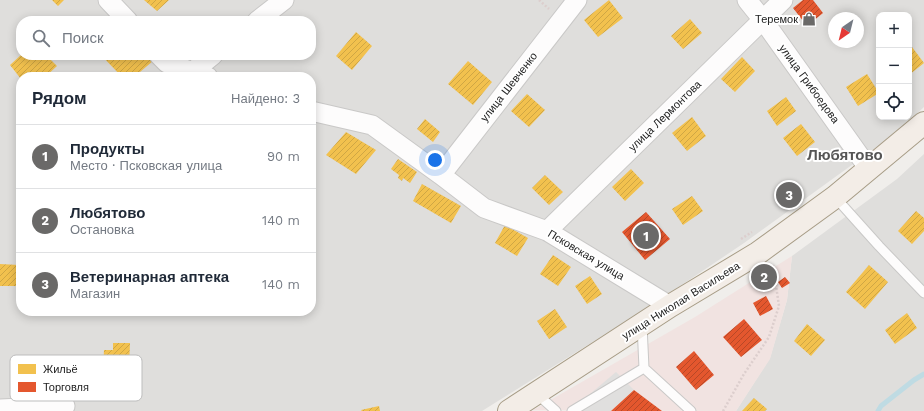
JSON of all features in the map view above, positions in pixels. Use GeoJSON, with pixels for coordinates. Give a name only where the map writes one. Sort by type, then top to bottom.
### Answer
{"type":"FeatureCollection","features":[{"type":"Feature","properties":{"kind":"main road","name":"улица Николая Васильева"},"geometry":{"type":"LineString","coordinates":[[509,411],[670,306],[758,253],[835,197],[924,123]]}},
{"type":"Feature","properties":{"kind":"street"},"geometry":{"type":"LineString","coordinates":[[108,0],[123,16]]}},
{"type":"Feature","properties":{"kind":"street"},"geometry":{"type":"LineString","coordinates":[[263,16],[284,0]]}},
{"type":"Feature","properties":{"kind":"street","name":"улица Шевченко"},"geometry":{"type":"LineString","coordinates":[[442,175],[577,0]]}},
{"type":"Feature","properties":{"kind":"street","name":"улица Грибоедова"},"geometry":{"type":"LineString","coordinates":[[747,0],[763,20],[869,169]]}},
{"type":"Feature","properties":{"kind":"street","name":"улица Лермонтова"},"geometry":{"type":"LineString","coordinates":[[547,231],[783,0]]}},
{"type":"Feature","properties":{"kind":"street"},"geometry":{"type":"LineString","coordinates":[[164,60],[167,63],[194,72]]}},
{"type":"Feature","properties":{"kind":"street"},"geometry":{"type":"LineString","coordinates":[[201,72],[210,60]]}},
{"type":"Feature","properties":{"kind":"street","name":"Псковская улица"},"geometry":{"type":"LineString","coordinates":[[316,112],[372,125],[442,175],[484,208],[547,231],[670,306]]}},
{"type":"Feature","properties":{"kind":"street"},"geometry":{"type":"LineString","coordinates":[[0,409],[65,406]]}},
{"type":"Feature","properties":{"kind":"lane"},"geometry":{"type":"LineString","coordinates":[[835,197],[924,293]]}},
{"type":"Feature","properties":{"kind":"lane"},"geometry":{"type":"LineString","coordinates":[[642,324],[644,368],[691,411]]}},
{"type":"Feature","properties":{"kind":"lane"},"geometry":{"type":"LineString","coordinates":[[572,411],[644,368]]}},
{"type":"Feature","properties":{"kind":"lane"},"geometry":{"type":"LineString","coordinates":[[536,393],[556,411]]}},
{"type":"Feature","properties":{"kind":"path"},"geometry":{"type":"LineString","coordinates":[[739,240],[758,228]]}},
{"type":"Feature","properties":{"kind":"path"},"geometry":{"type":"LineString","coordinates":[[723,411],[744,374],[769,337],[780,306],[773,263]]}},
{"type":"Feature","properties":{"kind":"shaded area"},"geometry":{"type":"Polygon","coordinates":[[[0,0],[924,0],[924,107],[912,118],[912,12],[876,12],[876,120],[910,120],[896,133],[744,243],[652,305],[482,411],[0,411],[0,0]]]}},
{"type":"Feature","properties":{"kind":"shaded area"},"geometry":{"type":"Polygon","coordinates":[[[924,154],[924,411],[736,411],[770,358],[787,300],[792,256],[897,179],[924,154]]]}},
{"type":"Feature","properties":{"kind":"shaded area"},"geometry":{"type":"Polygon","coordinates":[[[792,256],[787,300],[770,359],[736,411],[533,410],[695,317],[792,256]]]}},
{"type":"Feature","properties":{"kind":"shaded area"},"geometry":{"type":"Polygon","coordinates":[[[616,372],[634,390],[611,411],[570,411],[616,372]]]}},
{"type":"Feature","properties":{"kind":"building: Жильё"},"geometry":{"type":"Polygon","coordinates":[[[52,0],[64,0],[58,6],[52,0]]]}},
{"type":"Feature","properties":{"kind":"building: Жильё"},"geometry":{"type":"Polygon","coordinates":[[[144,0],[169,0],[157,11],[144,0]]]}},
{"type":"Feature","properties":{"kind":"building: Жильё"},"geometry":{"type":"Polygon","coordinates":[[[609,0],[623,18],[598,37],[584,20],[609,0]]]}},
{"type":"Feature","properties":{"kind":"building: Жильё"},"geometry":{"type":"Polygon","coordinates":[[[690,19],[702,33],[683,49],[671,36],[690,19]]]}},
{"type":"Feature","properties":{"kind":"building: Жильё"},"geometry":{"type":"Polygon","coordinates":[[[356,32],[372,46],[352,70],[336,56],[356,32]]]}},
{"type":"Feature","properties":{"kind":"building: Жильё"},"geometry":{"type":"Polygon","coordinates":[[[912,47],[924,63],[912,73],[912,47]]]}},
{"type":"Feature","properties":{"kind":"building: Жильё"},"geometry":{"type":"Polygon","coordinates":[[[742,57],[755,71],[735,92],[721,79],[742,57]]]}},
{"type":"Feature","properties":{"kind":"building: Жильё"},"geometry":{"type":"Polygon","coordinates":[[[16,60],[51,60],[57,66],[50,72],[16,73],[10,65],[16,60]]]}},
{"type":"Feature","properties":{"kind":"building: Жильё"},"geometry":{"type":"Polygon","coordinates":[[[106,60],[153,61],[140,72],[117,72],[106,60]]]}},
{"type":"Feature","properties":{"kind":"building: Жильё"},"geometry":{"type":"Polygon","coordinates":[[[468,61],[492,82],[473,105],[448,84],[468,61]]]}},
{"type":"Feature","properties":{"kind":"building: Жильё"},"geometry":{"type":"Polygon","coordinates":[[[867,74],[876,88],[876,95],[858,106],[846,87],[867,74]]]}},
{"type":"Feature","properties":{"kind":"building: Жильё"},"geometry":{"type":"Polygon","coordinates":[[[527,94],[545,110],[529,127],[511,111],[527,94]]]}},
{"type":"Feature","properties":{"kind":"building: Жильё"},"geometry":{"type":"Polygon","coordinates":[[[786,97],[796,111],[777,126],[767,111],[786,97]]]}},
{"type":"Feature","properties":{"kind":"building: Жильё"},"geometry":{"type":"Polygon","coordinates":[[[692,117],[706,136],[687,151],[672,133],[692,117]]]}},
{"type":"Feature","properties":{"kind":"building: Жильё"},"geometry":{"type":"Polygon","coordinates":[[[425,119],[440,132],[433,142],[417,129],[425,119]]]}},
{"type":"Feature","properties":{"kind":"building: Жильё"},"geometry":{"type":"Polygon","coordinates":[[[801,124],[815,142],[797,156],[783,138],[801,124]]]}},
{"type":"Feature","properties":{"kind":"building: Жильё"},"geometry":{"type":"Polygon","coordinates":[[[346,132],[376,150],[356,174],[326,155],[346,132]]]}},
{"type":"Feature","properties":{"kind":"building: Жильё"},"geometry":{"type":"Polygon","coordinates":[[[398,159],[417,172],[410,183],[403,178],[402,181],[398,178],[399,175],[391,169],[398,159]]]}},
{"type":"Feature","properties":{"kind":"building: Жильё"},"geometry":{"type":"Polygon","coordinates":[[[631,169],[644,183],[625,201],[612,187],[631,169]]]}},
{"type":"Feature","properties":{"kind":"building: Жильё"},"geometry":{"type":"Polygon","coordinates":[[[545,175],[563,192],[549,205],[532,188],[545,175]]]}},
{"type":"Feature","properties":{"kind":"building: Жильё"},"geometry":{"type":"Polygon","coordinates":[[[422,184],[461,206],[451,223],[413,201],[422,184]]]}},
{"type":"Feature","properties":{"kind":"building: Жильё"},"geometry":{"type":"Polygon","coordinates":[[[692,196],[703,211],[683,225],[672,209],[692,196]]]}},
{"type":"Feature","properties":{"kind":"building: Жильё"},"geometry":{"type":"Polygon","coordinates":[[[916,211],[924,218],[924,231],[912,244],[898,231],[916,211]]]}},
{"type":"Feature","properties":{"kind":"building: Жильё"},"geometry":{"type":"Polygon","coordinates":[[[505,225],[528,238],[517,256],[495,243],[505,225]]]}},
{"type":"Feature","properties":{"kind":"building: Жильё"},"geometry":{"type":"Polygon","coordinates":[[[553,255],[571,267],[558,286],[540,274],[553,255]]]}},
{"type":"Feature","properties":{"kind":"building: Жильё"},"geometry":{"type":"Polygon","coordinates":[[[0,264],[16,265],[16,286],[0,286],[0,264]]]}},
{"type":"Feature","properties":{"kind":"building: Жильё"},"geometry":{"type":"Polygon","coordinates":[[[869,265],[888,282],[865,309],[846,292],[869,265]]]}},
{"type":"Feature","properties":{"kind":"building: Жильё"},"geometry":{"type":"Polygon","coordinates":[[[590,276],[602,294],[587,304],[575,286],[590,276]]]}},
{"type":"Feature","properties":{"kind":"building: Жильё"},"geometry":{"type":"Polygon","coordinates":[[[555,309],[567,327],[549,339],[537,321],[555,309]]]}},
{"type":"Feature","properties":{"kind":"building: Жильё"},"geometry":{"type":"Polygon","coordinates":[[[907,313],[917,328],[895,344],[885,330],[907,313]]]}},
{"type":"Feature","properties":{"kind":"building: Жильё"},"geometry":{"type":"Polygon","coordinates":[[[807,324],[825,340],[811,356],[794,341],[807,324]]]}},
{"type":"Feature","properties":{"kind":"building: Жильё"},"geometry":{"type":"Polygon","coordinates":[[[113,343],[130,343],[130,355],[104,355],[104,350],[113,350],[113,343]]]}},
{"type":"Feature","properties":{"kind":"building: Жильё"},"geometry":{"type":"Polygon","coordinates":[[[754,398],[767,409],[765,411],[742,411],[754,398]]]}},
{"type":"Feature","properties":{"kind":"building: Жильё"},"geometry":{"type":"Polygon","coordinates":[[[379,406],[380,411],[361,410],[379,406]]]}},
{"type":"Feature","properties":{"kind":"building: Торговля","name":"Теремок"},"geometry":{"type":"Polygon","coordinates":[[[803,0],[813,0],[823,13],[807,26],[793,8],[803,0]]]}},
{"type":"Feature","properties":{"kind":"building: Торговля"},"geometry":{"type":"Polygon","coordinates":[[[791,185],[798,195],[787,204],[780,194],[791,185]]]}},
{"type":"Feature","properties":{"kind":"building: Торговля"},"geometry":{"type":"Polygon","coordinates":[[[646,212],[670,239],[645,260],[622,232],[646,212]]]}},
{"type":"Feature","properties":{"kind":"building: Торговля"},"geometry":{"type":"Polygon","coordinates":[[[785,277],[790,283],[782,288],[778,282],[785,277]]]}},
{"type":"Feature","properties":{"kind":"building: Торговля"},"geometry":{"type":"Polygon","coordinates":[[[766,296],[773,309],[760,316],[753,303],[766,296]]]}},
{"type":"Feature","properties":{"kind":"building: Торговля"},"geometry":{"type":"Polygon","coordinates":[[[744,319],[762,340],[741,357],[723,337],[744,319]]]}},
{"type":"Feature","properties":{"kind":"building: Торговля"},"geometry":{"type":"Polygon","coordinates":[[[694,351],[714,375],[696,390],[676,367],[694,351]]]}},
{"type":"Feature","properties":{"kind":"building: Торговля"},"geometry":{"type":"Polygon","coordinates":[[[634,390],[662,411],[611,411],[634,390]]]}},
{"type":"Feature","properties":{"kind":"waterway"},"geometry":{"type":"LineString","coordinates":[[878,411],[881,406],[924,374]]}},
{"type":"Feature","properties":{"kind":"place","name":"Теремок"},"geometry":{"type":"Point","coordinates":[809,19]}},
{"type":"Feature","properties":{"kind":"place","name":"Ветеринарная аптека"},"geometry":{"type":"Point","coordinates":[789,195]}},
{"type":"Feature","properties":{"kind":"place","name":"Продукты"},"geometry":{"type":"Point","coordinates":[646,236]}},
{"type":"Feature","properties":{"kind":"place","name":"Любятово"},"geometry":{"type":"Point","coordinates":[764,277]}},
{"type":"Feature","properties":{"kind":"district","name":"Любятово"},"geometry":{"type":"Point","coordinates":[845,155]}}]}
